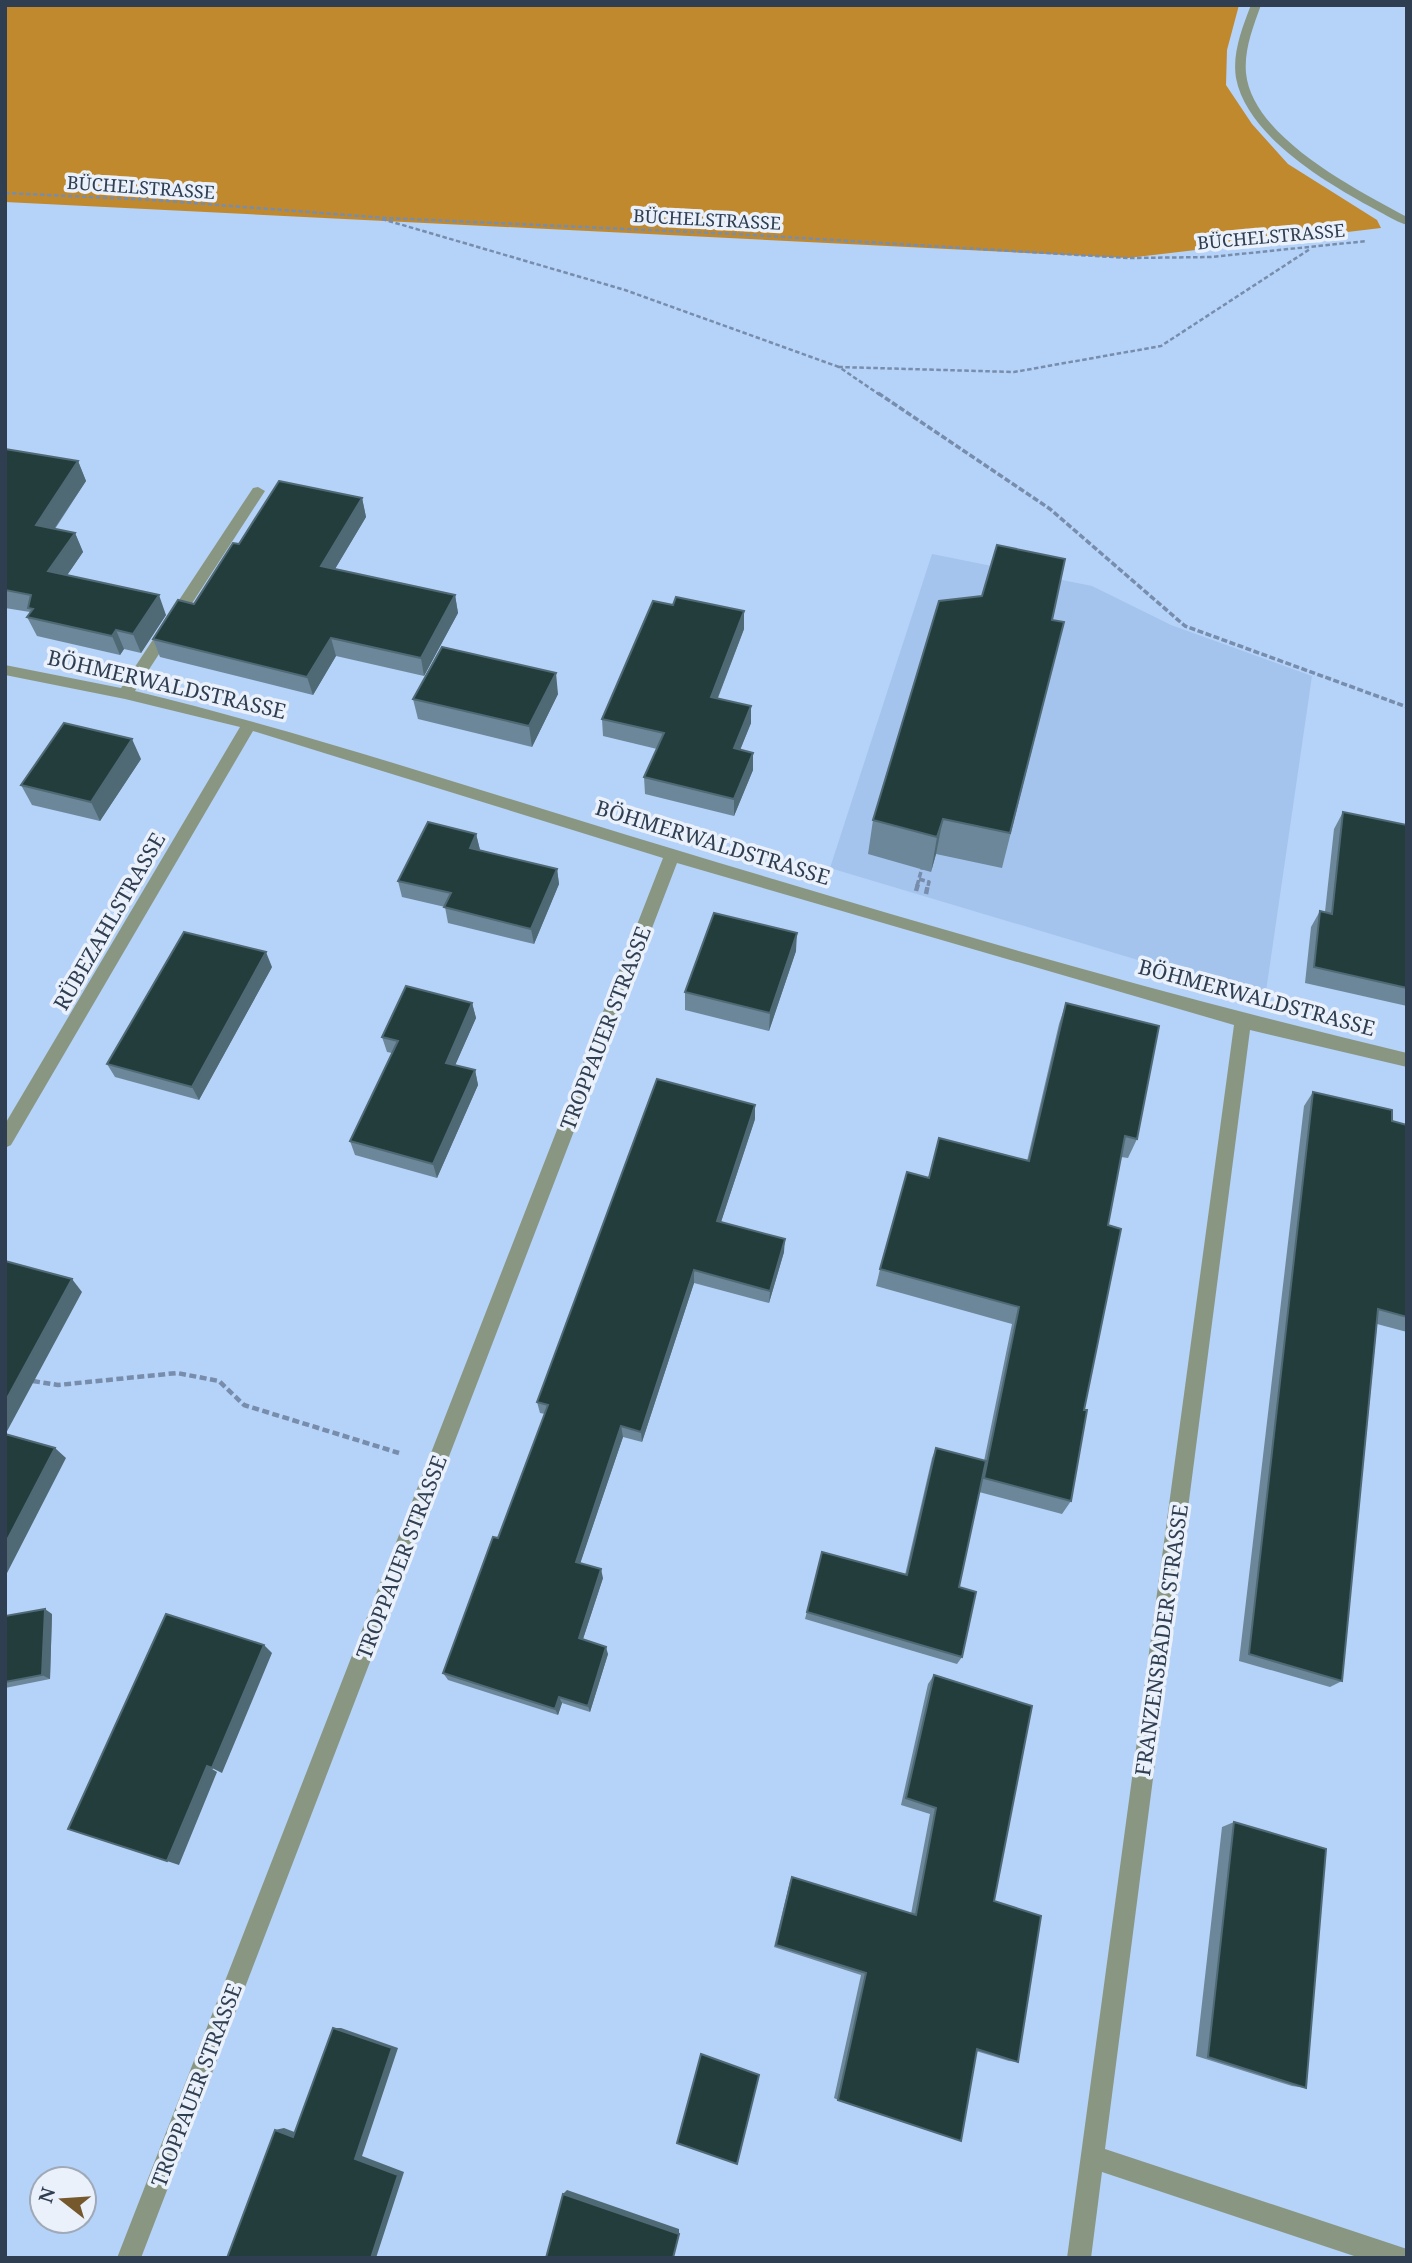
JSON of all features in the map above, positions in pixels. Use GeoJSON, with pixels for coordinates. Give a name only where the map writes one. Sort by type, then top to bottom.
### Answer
{"type":"FeatureCollection","features":[{"type":"Feature","properties":{"kind":"street"},"geometry":{"type":"LineString","coordinates":[[1256,5],[1242,45],[1241,64],[1241,74],[1251,102],[1293,154],[1313,169],[1407,222]]}},
{"type":"Feature","properties":{"kind":"street"},"geometry":{"type":"LineString","coordinates":[[125,694],[258,491]]}},
{"type":"Feature","properties":{"kind":"street","name":"BÖHMERWALDSTRASSE"},"geometry":{"type":"LineString","coordinates":[[5,670],[125,694],[249,724],[673,855],[1243,1021],[1407,1060]]}},
{"type":"Feature","properties":{"kind":"street","name":"RÜBEZAHLSTRASSE"},"geometry":{"type":"LineString","coordinates":[[5,1140],[249,724]]}},
{"type":"Feature","properties":{"kind":"street","name":"TROPPAUER STRASSE"},"geometry":{"type":"LineString","coordinates":[[129,2258],[673,855]]}},
{"type":"Feature","properties":{"kind":"street","name":"FRANZENSBADER STRASSE"},"geometry":{"type":"LineString","coordinates":[[1079,2258],[1243,1021]]}},
{"type":"Feature","properties":{"kind":"street"},"geometry":{"type":"LineString","coordinates":[[1093,2157],[1398,2258]]}},
{"type":"Feature","properties":{"kind":"path","name":"BÜCHELSTRASSE"},"geometry":{"type":"LineString","coordinates":[[5,193],[153,200],[375,217],[722,233],[1128,258],[1211,257],[1367,241]]}},
{"type":"Feature","properties":{"kind":"path"},"geometry":{"type":"LineString","coordinates":[[375,217],[625,290],[839,367],[1050,509],[1185,626],[1407,707]]}},
{"type":"Feature","properties":{"kind":"path"},"geometry":{"type":"LineString","coordinates":[[839,367],[1014,372],[1161,346],[1314,247]]}},
{"type":"Feature","properties":{"kind":"path"},"geometry":{"type":"LineString","coordinates":[[922,868],[918,882],[929,882],[923,903]]}},
{"type":"Feature","properties":{"kind":"path"},"geometry":{"type":"LineString","coordinates":[[33,1381],[58,1385],[177,1373],[219,1381],[244,1405],[437,1464]]}},
{"type":"Feature","properties":{"kind":"shaded area"},"geometry":{"type":"Polygon","coordinates":[[[5,5],[1239,5],[1227,50],[1226,85],[1252,124],[1288,164],[1377,220],[1381,228],[1128,258],[5,202],[5,5]]]}},
{"type":"Feature","properties":{"kind":"shaded area"},"geometry":{"type":"Polygon","coordinates":[[[932,554],[1092,586],[1171,625],[1312,676],[1265,998],[830,868],[932,554]]]}},
{"type":"Feature","properties":{"kind":"building"},"geometry":{"type":"Polygon","coordinates":[[[5,449],[78,461],[36,525],[75,533],[48,571],[159,595],[133,634],[116,630],[112,636],[27,617],[33,609],[28,608],[31,595],[5,590],[5,449]]]}},
{"type":"Feature","properties":{"kind":"building"},"geometry":{"type":"Polygon","coordinates":[[[279,481],[362,498],[321,566],[455,595],[421,658],[331,638],[307,677],[153,639],[178,600],[194,604],[233,543],[239,544],[279,481]]]}},
{"type":"Feature","properties":{"kind":"building"},"geometry":{"type":"Polygon","coordinates":[[[997,545],[1065,559],[1052,620],[1064,622],[1010,833],[943,819],[937,837],[873,820],[939,601],[982,596],[997,545]]]}},
{"type":"Feature","properties":{"kind":"building"},"geometry":{"type":"Polygon","coordinates":[[[676,597],[744,611],[711,697],[751,706],[734,748],[753,753],[734,799],[644,777],[664,733],[602,719],[653,601],[673,605],[676,597]]]}},
{"type":"Feature","properties":{"kind":"building"},"geometry":{"type":"Polygon","coordinates":[[[442,647],[556,673],[529,726],[413,699],[442,647]]]}},
{"type":"Feature","properties":{"kind":"building"},"geometry":{"type":"Polygon","coordinates":[[[64,723],[132,739],[91,802],[21,785],[64,723]]]}},
{"type":"Feature","properties":{"kind":"building"},"geometry":{"type":"Polygon","coordinates":[[[1343,812],[1407,825],[1407,988],[1314,967],[1320,911],[1332,914],[1343,812]]]}},
{"type":"Feature","properties":{"kind":"building"},"geometry":{"type":"Polygon","coordinates":[[[428,822],[476,834],[470,848],[557,869],[531,929],[444,907],[451,893],[398,881],[428,822]]]}},
{"type":"Feature","properties":{"kind":"building"},"geometry":{"type":"Polygon","coordinates":[[[714,913],[797,933],[770,1013],[685,992],[714,913]]]}},
{"type":"Feature","properties":{"kind":"building"},"geometry":{"type":"Polygon","coordinates":[[[184,932],[266,952],[192,1087],[107,1064],[184,932]]]}},
{"type":"Feature","properties":{"kind":"building"},"geometry":{"type":"Polygon","coordinates":[[[406,986],[472,1003],[446,1063],[475,1070],[433,1164],[350,1141],[398,1041],[382,1037],[406,986]]]}},
{"type":"Feature","properties":{"kind":"building"},"geometry":{"type":"Polygon","coordinates":[[[1066,1003],[1159,1026],[1137,1139],[1125,1136],[1108,1225],[1121,1229],[1084,1410],[1087,1410],[1071,1501],[984,1478],[1019,1307],[880,1269],[907,1172],[929,1178],[939,1138],[1029,1161],[1066,1003]]]}},
{"type":"Feature","properties":{"kind":"building"},"geometry":{"type":"Polygon","coordinates":[[[657,1079],[755,1105],[717,1221],[785,1239],[770,1291],[694,1270],[641,1432],[621,1426],[576,1562],[601,1569],[579,1638],[606,1647],[588,1706],[559,1697],[555,1709],[443,1673],[493,1537],[498,1538],[548,1405],[537,1402],[657,1079]]]}},
{"type":"Feature","properties":{"kind":"building"},"geometry":{"type":"Polygon","coordinates":[[[1313,1092],[1392,1110],[1392,1121],[1407,1125],[1407,1317],[1378,1309],[1342,1681],[1249,1654],[1313,1092]]]}},
{"type":"Feature","properties":{"kind":"building"},"geometry":{"type":"Polygon","coordinates":[[[5,1261],[72,1279],[5,1402],[5,1261]]]}},
{"type":"Feature","properties":{"kind":"building"},"geometry":{"type":"Polygon","coordinates":[[[5,1434],[55,1448],[5,1544],[5,1434]]]}},
{"type":"Feature","properties":{"kind":"building"},"geometry":{"type":"Polygon","coordinates":[[[936,1448],[986,1461],[959,1587],[976,1592],[962,1657],[807,1612],[822,1552],[907,1575],[936,1448]]]}},
{"type":"Feature","properties":{"kind":"building"},"geometry":{"type":"Polygon","coordinates":[[[45,1609],[42,1675],[5,1682],[5,1616],[45,1609]]]}},
{"type":"Feature","properties":{"kind":"building"},"geometry":{"type":"Polygon","coordinates":[[[166,1614],[264,1645],[212,1768],[207,1766],[167,1861],[68,1829],[166,1614]]]}},
{"type":"Feature","properties":{"kind":"building"},"geometry":{"type":"Polygon","coordinates":[[[934,1675],[1032,1706],[994,1901],[1041,1916],[1018,2062],[977,2049],[961,2141],[838,2100],[866,1973],[776,1945],[792,1877],[916,1915],[936,1808],[906,1798],[934,1675]]]}},
{"type":"Feature","properties":{"kind":"building"},"geometry":{"type":"Polygon","coordinates":[[[1234,1822],[1326,1849],[1306,2088],[1208,2057],[1234,1822]]]}},
{"type":"Feature","properties":{"kind":"building"},"geometry":{"type":"Polygon","coordinates":[[[333,2028],[392,2048],[355,2159],[398,2175],[371,2258],[227,2258],[275,2130],[293,2137],[333,2028]]]}},
{"type":"Feature","properties":{"kind":"building"},"geometry":{"type":"Polygon","coordinates":[[[701,2054],[759,2075],[737,2164],[677,2143],[701,2054]]]}},
{"type":"Feature","properties":{"kind":"building"},"geometry":{"type":"Polygon","coordinates":[[[563,2194],[679,2234],[673,2258],[546,2258],[563,2194]]]}}]}
